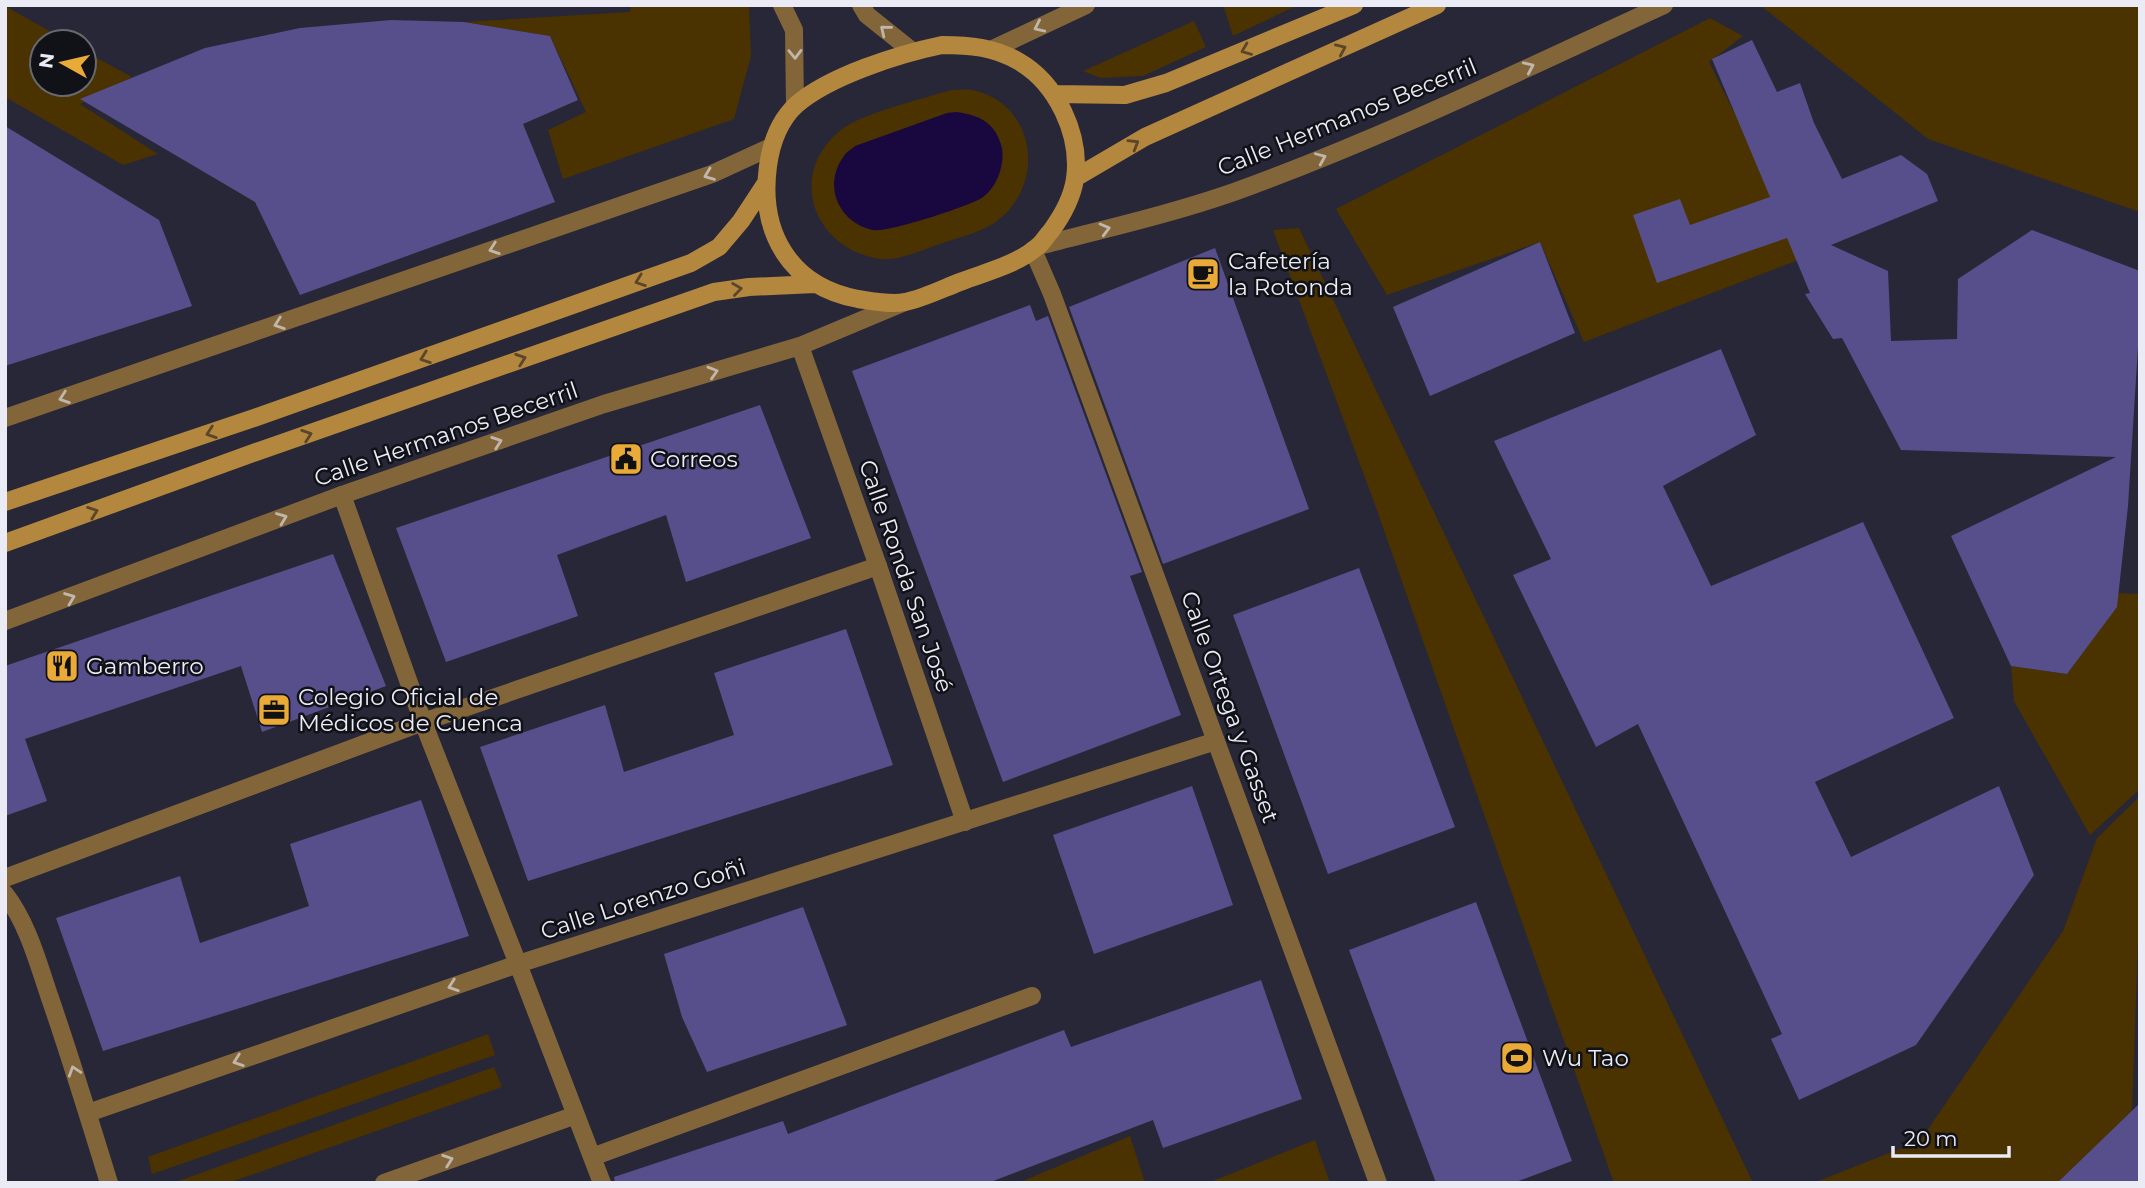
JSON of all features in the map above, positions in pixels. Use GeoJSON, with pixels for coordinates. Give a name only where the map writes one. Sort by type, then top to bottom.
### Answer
{"type":"FeatureCollection","features":[{"type":"Feature","properties":{"kind":"main road"},"geometry":{"type":"LineString","coordinates":[[1054,94],[1125,95],[1146,89],[1354,5]]}},
{"type":"Feature","properties":{"kind":"main road"},"geometry":{"type":"LineString","coordinates":[[1075,178],[1145,137],[1437,5]]}},
{"type":"Feature","properties":{"kind":"main road"},"geometry":{"type":"LineString","coordinates":[[942,45],[970,45],[993,49],[1035,73],[1054,94],[1069,123],[1075,153],[1075,178],[1070,198],[1060,219],[1036,248],[1014,261],[906,302],[849,297],[815,284],[796,268],[783,251],[766,210],[766,183],[771,147],[782,122],[795,106],[825,85],[912,51],[942,45]]}},
{"type":"Feature","properties":{"kind":"main road"},"geometry":{"type":"LineString","coordinates":[[5,502],[257,417],[691,262],[719,247],[741,221],[766,183]]}},
{"type":"Feature","properties":{"kind":"main road","name":"Calle Hermanos Becerril"},"geometry":{"type":"LineString","coordinates":[[5,543],[714,292],[749,287],[815,284]]}},
{"type":"Feature","properties":{"kind":"street"},"geometry":{"type":"LineString","coordinates":[[782,5],[794,30],[795,106]]}},
{"type":"Feature","properties":{"kind":"street"},"geometry":{"type":"LineString","coordinates":[[862,5],[867,16],[912,51]]}},
{"type":"Feature","properties":{"kind":"street"},"geometry":{"type":"LineString","coordinates":[[993,49],[1086,5]]}},
{"type":"Feature","properties":{"kind":"street","name":"Calle Hermanos Becerril"},"geometry":{"type":"LineString","coordinates":[[1036,248],[1180,208],[1287,173],[1664,5]]}},
{"type":"Feature","properties":{"kind":"street"},"geometry":{"type":"LineString","coordinates":[[5,418],[712,174],[771,147]]}},
{"type":"Feature","properties":{"kind":"street","name":"Calle Ortega y Gasset"},"geometry":{"type":"LineString","coordinates":[[1036,248],[1378,1183]]}},
{"type":"Feature","properties":{"kind":"street","name":"Calle Hermanos Becerril"},"geometry":{"type":"LineString","coordinates":[[5,621],[342,495],[604,404],[800,346],[906,302]]}},
{"type":"Feature","properties":{"kind":"street","name":"Calle Ronda San José"},"geometry":{"type":"LineString","coordinates":[[800,346],[965,822]]}},
{"type":"Feature","properties":{"kind":"street"},"geometry":{"type":"LineString","coordinates":[[342,495],[423,722],[602,1183]]}},
{"type":"Feature","properties":{"kind":"street"},"geometry":{"type":"LineString","coordinates":[[5,878],[423,722],[878,566]]}},
{"type":"Feature","properties":{"kind":"street","name":"Calle Lorenzo Goñi"},"geometry":{"type":"LineString","coordinates":[[88,1114],[517,964],[1216,741]]}},
{"type":"Feature","properties":{"kind":"street"},"geometry":{"type":"LineString","coordinates":[[5,894],[20,917],[34,953],[109,1183]]}},
{"type":"Feature","properties":{"kind":"street"},"geometry":{"type":"LineString","coordinates":[[592,1157],[1032,996]]}},
{"type":"Feature","properties":{"kind":"street"},"geometry":{"type":"LineString","coordinates":[[384,1183],[576,1115]]}},
{"type":"Feature","properties":{"kind":"shaded area"},"geometry":{"type":"Polygon","coordinates":[[[631,5],[749,5],[751,56],[734,119],[563,179],[548,130],[586,112],[550,36],[464,22],[630,12],[631,5]]]}},
{"type":"Feature","properties":{"kind":"shaded area"},"geometry":{"type":"Polygon","coordinates":[[[1223,5],[1298,5],[1233,36],[1223,5]]]}},
{"type":"Feature","properties":{"kind":"shaded area"},"geometry":{"type":"Polygon","coordinates":[[[1760,5],[2140,5],[2140,212],[1928,139],[1760,5]]]}},
{"type":"Feature","properties":{"kind":"shaded area"},"geometry":{"type":"Polygon","coordinates":[[[5,6],[44,28],[28,28],[28,98],[92,98],[80,104],[158,154],[123,165],[5,97],[5,6]]]}},
{"type":"Feature","properties":{"kind":"shaded area"},"geometry":{"type":"Polygon","coordinates":[[[1710,18],[1743,36],[1709,62],[1806,257],[1584,342],[1540,242],[1387,295],[1336,209],[1710,18]]]}},
{"type":"Feature","properties":{"kind":"shaded area"},"geometry":{"type":"Polygon","coordinates":[[[1194,21],[1206,47],[1143,76],[1100,78],[1083,71],[1194,21]]]}},
{"type":"Feature","properties":{"kind":"shaded area"},"geometry":{"type":"Polygon","coordinates":[[[98,59],[132,77],[98,95],[98,59]]]}},
{"type":"Feature","properties":{"kind":"shaded area"},"geometry":{"type":"Polygon","coordinates":[[[951,90],[972,90],[992,97],[1008,109],[1020,124],[1028,161],[1025,180],[1017,199],[1004,215],[989,226],[901,257],[880,259],[857,252],[838,241],[824,225],[815,207],[812,188],[814,167],[824,148],[841,130],[863,118],[951,90]]]}},
{"type":"Feature","properties":{"kind":"shaded area"},"geometry":{"type":"Polygon","coordinates":[[[956,112],[980,118],[996,132],[1003,155],[1001,170],[991,190],[972,203],[909,224],[881,230],[861,226],[851,220],[838,201],[834,179],[846,153],[855,146],[956,112]]]}},
{"type":"Feature","properties":{"kind":"shaded area"},"geometry":{"type":"Polygon","coordinates":[[[1299,228],[1753,1183],[1614,1183],[1374,502],[1273,230],[1299,228]]]}},
{"type":"Feature","properties":{"kind":"shaded area"},"geometry":{"type":"Polygon","coordinates":[[[2118,593],[2140,594],[2140,789],[2090,835],[2014,701],[2011,666],[2067,674],[2116,607],[2118,593]]]}},
{"type":"Feature","properties":{"kind":"shaded area"},"geometry":{"type":"Polygon","coordinates":[[[2140,796],[2140,883],[2132,1111],[2057,1183],[1813,1183],[1920,1141],[2063,931],[2097,838],[2140,796]]]}},
{"type":"Feature","properties":{"kind":"shaded area"},"geometry":{"type":"Polygon","coordinates":[[[488,1034],[495,1055],[152,1174],[148,1157],[488,1034]]]}},
{"type":"Feature","properties":{"kind":"shaded area"},"geometry":{"type":"Polygon","coordinates":[[[494,1067],[502,1087],[228,1183],[173,1183],[494,1067]]]}},
{"type":"Feature","properties":{"kind":"shaded area"},"geometry":{"type":"Polygon","coordinates":[[[1130,1136],[1145,1183],[1018,1183],[1130,1136]]]}},
{"type":"Feature","properties":{"kind":"shaded area"},"geometry":{"type":"Polygon","coordinates":[[[1315,1140],[1330,1183],[1208,1183],[1315,1140]]]}},
{"type":"Feature","properties":{"kind":"building"},"geometry":{"type":"Polygon","coordinates":[[[391,20],[464,22],[550,36],[578,100],[523,124],[555,202],[300,295],[255,202],[80,99],[98,98],[98,92],[205,48],[300,28],[391,20]]]}},
{"type":"Feature","properties":{"kind":"building"},"geometry":{"type":"Polygon","coordinates":[[[1752,40],[1777,92],[1800,83],[1814,123],[1842,179],[1901,155],[1927,174],[1938,201],[1831,245],[1888,271],[1891,341],[1957,339],[1958,279],[2032,230],[2140,271],[2140,315],[2128,506],[2117,607],[2067,674],[2011,666],[1951,536],[2116,457],[1901,450],[1842,338],[1833,339],[1805,294],[1810,293],[1787,238],[1657,283],[1633,215],[1680,199],[1690,225],[1770,197],[1712,59],[1752,40]]]}},
{"type":"Feature","properties":{"kind":"building"},"geometry":{"type":"Polygon","coordinates":[[[5,126],[159,220],[192,306],[5,366],[5,126]]]}},
{"type":"Feature","properties":{"kind":"building"},"geometry":{"type":"Polygon","coordinates":[[[1540,242],[1575,333],[1430,396],[1393,307],[1540,242]]]}},
{"type":"Feature","properties":{"kind":"building"},"geometry":{"type":"Polygon","coordinates":[[[1215,248],[1309,509],[1163,564],[1069,307],[1215,248]]]}},
{"type":"Feature","properties":{"kind":"building"},"geometry":{"type":"Polygon","coordinates":[[[1030,305],[1036,321],[1048,316],[1142,572],[1130,576],[1181,715],[1003,782],[852,371],[1030,305]]]}},
{"type":"Feature","properties":{"kind":"building"},"geometry":{"type":"Polygon","coordinates":[[[1721,349],[1756,435],[1663,486],[1711,586],[1863,522],[1954,718],[1815,782],[1851,857],[1999,786],[2034,875],[1916,1045],[1799,1100],[1771,1039],[1782,1034],[1638,724],[1596,747],[1513,575],[1551,559],[1494,441],[1721,349]]]}},
{"type":"Feature","properties":{"kind":"building"},"geometry":{"type":"Polygon","coordinates":[[[760,405],[811,538],[686,582],[666,515],[557,555],[578,616],[446,662],[396,528],[760,405]]]}},
{"type":"Feature","properties":{"kind":"building"},"geometry":{"type":"Polygon","coordinates":[[[333,554],[386,686],[262,732],[241,666],[25,739],[47,801],[5,816],[5,666],[333,554]]]}},
{"type":"Feature","properties":{"kind":"building"},"geometry":{"type":"Polygon","coordinates":[[[1359,568],[1455,827],[1328,874],[1233,615],[1359,568]]]}},
{"type":"Feature","properties":{"kind":"building"},"geometry":{"type":"Polygon","coordinates":[[[846,629],[893,765],[528,881],[480,747],[605,705],[624,772],[734,735],[714,673],[846,629]]]}},
{"type":"Feature","properties":{"kind":"building"},"geometry":{"type":"Polygon","coordinates":[[[1192,786],[1233,905],[1094,954],[1053,835],[1192,786]]]}},
{"type":"Feature","properties":{"kind":"building"},"geometry":{"type":"Polygon","coordinates":[[[421,800],[469,936],[103,1051],[56,918],[180,876],[200,943],[309,906],[290,844],[421,800]]]}},
{"type":"Feature","properties":{"kind":"building"},"geometry":{"type":"Polygon","coordinates":[[[1476,902],[1572,1161],[1513,1183],[1436,1183],[1349,950],[1476,902]]]}},
{"type":"Feature","properties":{"kind":"building"},"geometry":{"type":"Polygon","coordinates":[[[803,907],[847,1025],[707,1072],[682,1017],[664,954],[803,907]]]}},
{"type":"Feature","properties":{"kind":"building"},"geometry":{"type":"Polygon","coordinates":[[[1261,980],[1302,1099],[1163,1148],[1153,1120],[988,1183],[615,1183],[614,1177],[783,1121],[788,1134],[1064,1030],[1071,1047],[1261,980]]]}},
{"type":"Feature","properties":{"kind":"building"},"geometry":{"type":"Polygon","coordinates":[[[2140,1103],[2140,1183],[2057,1183],[2140,1103]]]}},
{"type":"Feature","properties":{"kind":"place","name":"Cafetería la Rotonda"},"geometry":{"type":"Point","coordinates":[1203,274]}},
{"type":"Feature","properties":{"kind":"place","name":"Correos"},"geometry":{"type":"Point","coordinates":[626,459]}},
{"type":"Feature","properties":{"kind":"place","name":"Gamberro"},"geometry":{"type":"Point","coordinates":[62,666]}},
{"type":"Feature","properties":{"kind":"place","name":"Colegio Oficial de Médicos de Cuenca"},"geometry":{"type":"Point","coordinates":[274,710]}},
{"type":"Feature","properties":{"kind":"place","name":"Wu Tao"},"geometry":{"type":"Point","coordinates":[1517,1058]}}]}
